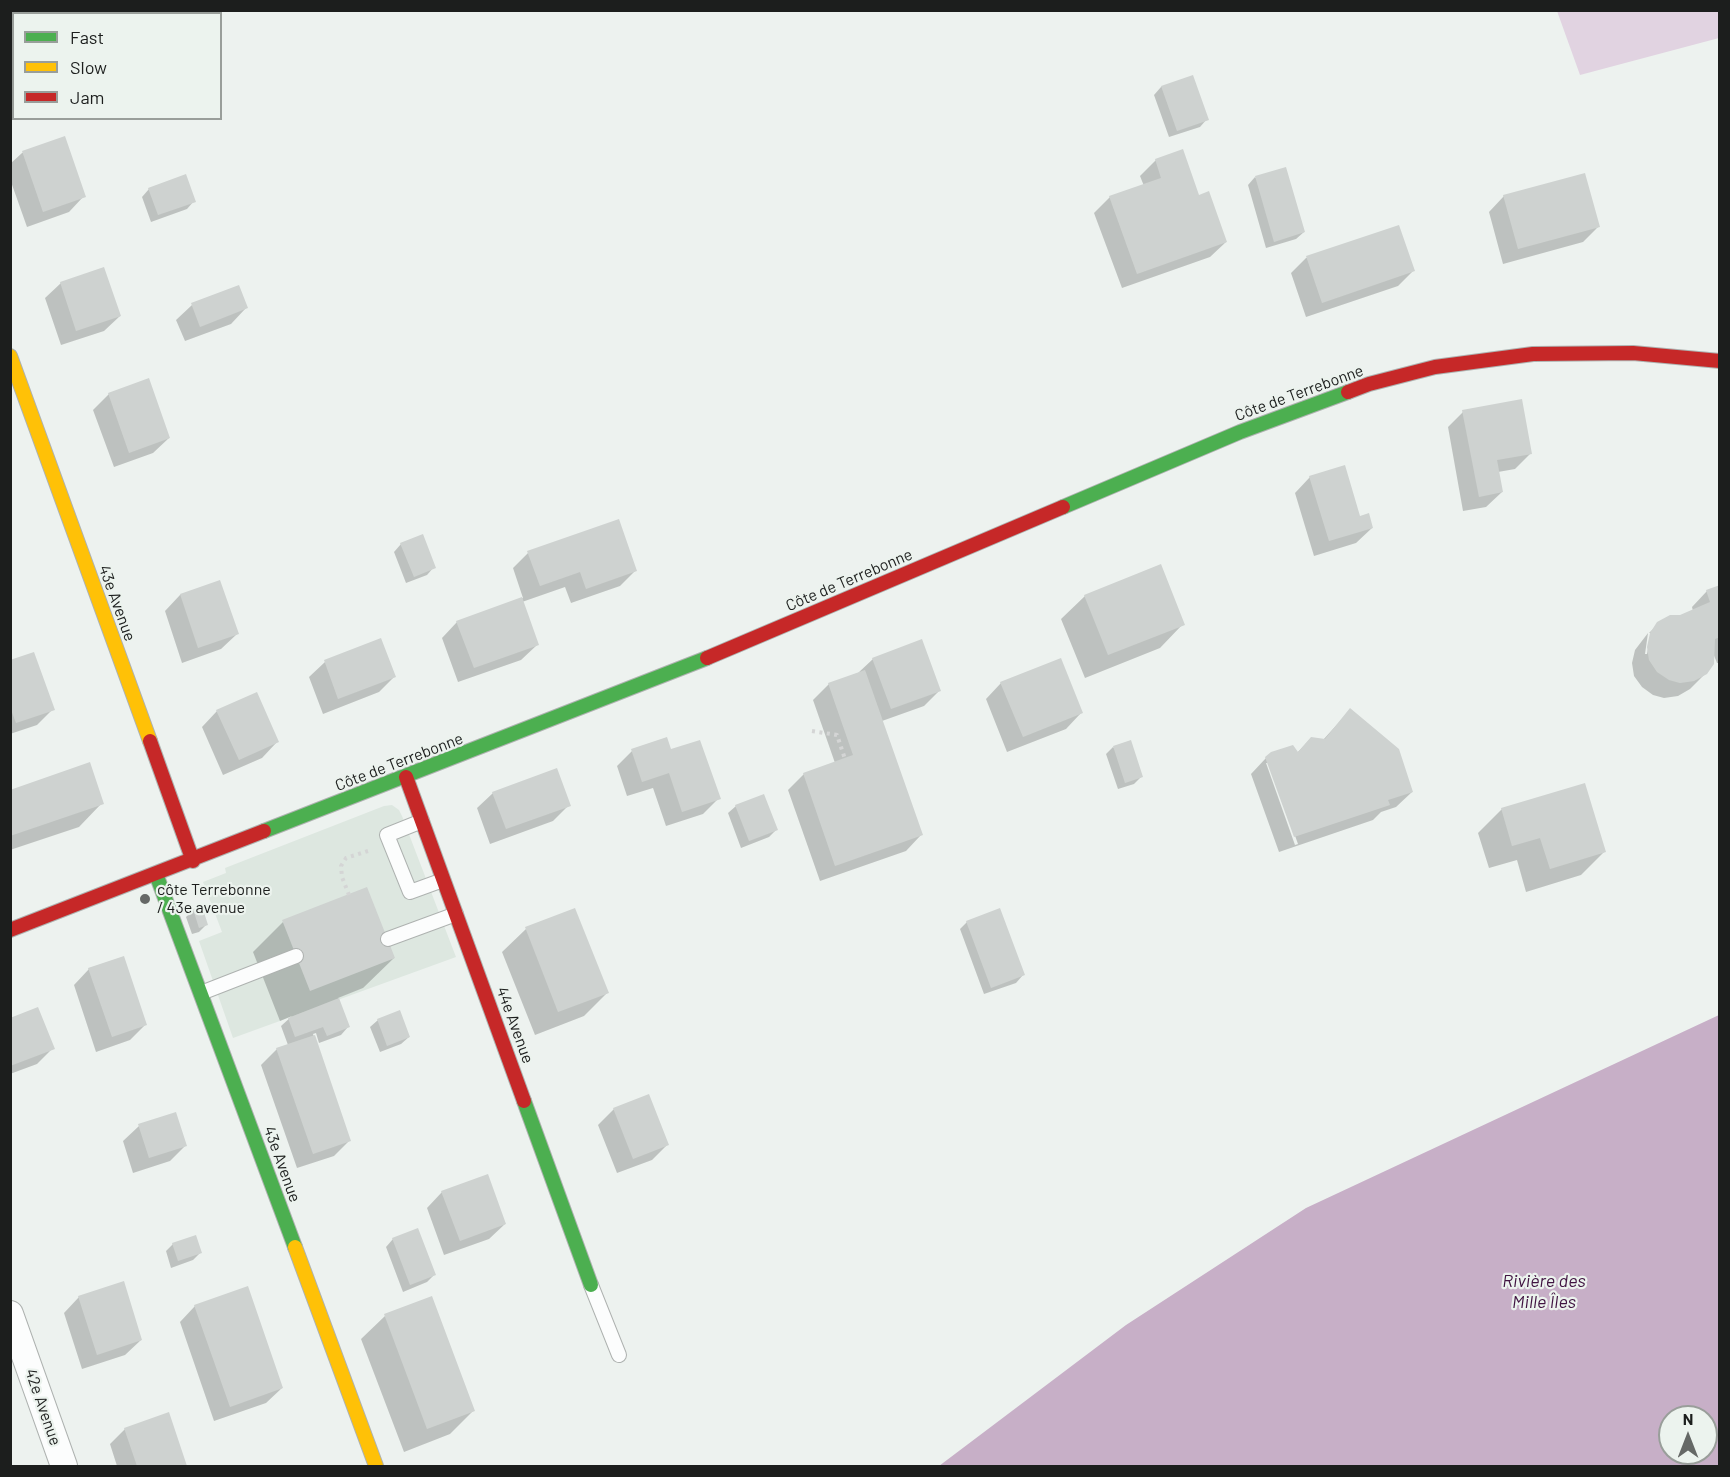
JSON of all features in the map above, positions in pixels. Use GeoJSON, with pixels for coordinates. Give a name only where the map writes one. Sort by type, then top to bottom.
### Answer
{"type":"FeatureCollection","features":[{"type":"Feature","properties":{"kind":"main road","name":"Côte de Terrebonne"},"geometry":{"type":"LineString","coordinates":[[10,930],[193,861],[667,675],[1240,432],[1369,384],[1435,368],[1533,354],[1633,353],[1719,361]]}},
{"type":"Feature","properties":{"kind":"main road","name":"43e Avenue"},"geometry":{"type":"LineString","coordinates":[[10,356],[193,861]]}},
{"type":"Feature","properties":{"kind":"main road","name":"44e Avenue"},"geometry":{"type":"LineString","coordinates":[[406,777],[591,1285]]}},
{"type":"Feature","properties":{"kind":"main road","name":"43e Avenue"},"geometry":{"type":"LineString","coordinates":[[156,874],[376,1467]]}},
{"type":"Feature","properties":{"kind":"street","name":"42e Avenue"},"geometry":{"type":"LineString","coordinates":[[10,1314],[64,1467]]}},
{"type":"Feature","properties":{"kind":"lane"},"geometry":{"type":"LineString","coordinates":[[422,821],[387,835],[410,892],[443,880]]}},
{"type":"Feature","properties":{"kind":"lane"},"geometry":{"type":"LineString","coordinates":[[388,939],[456,914]]}},
{"type":"Feature","properties":{"kind":"lane"},"geometry":{"type":"LineString","coordinates":[[201,993],[296,956]]}},
{"type":"Feature","properties":{"kind":"lane"},"geometry":{"type":"LineString","coordinates":[[591,1285],[619,1355]]}},
{"type":"Feature","properties":{"kind":"path"},"geometry":{"type":"LineString","coordinates":[[812,731],[837,735],[844,759]]}},
{"type":"Feature","properties":{"kind":"path"},"geometry":{"type":"LineString","coordinates":[[350,894],[342,877],[341,866],[346,858],[355,855]]}},
{"type":"Feature","properties":{"kind":"shaded area"},"geometry":{"type":"Polygon","coordinates":[[[1557,11],[1719,11],[1719,38],[1580,75],[1557,11]]]}},
{"type":"Feature","properties":{"kind":"shaded area"},"geometry":{"type":"Polygon","coordinates":[[[392,805],[399,810],[402,816],[456,957],[233,1038],[199,941],[222,932],[203,882],[226,873],[225,868],[384,806],[392,805]]]}},
{"type":"Feature","properties":{"kind":"water","name":"Rivière des Mille Îles"},"geometry":{"type":"Polygon","coordinates":[[[1719,1015],[1719,1466],[939,1466],[1126,1325],[1306,1208],[1719,1015]]]}},
{"type":"Feature","properties":{"kind":"building"},"geometry":{"type":"Polygon","coordinates":[[[10,36],[12,36],[12,92],[10,92],[10,36]]]}},
{"type":"Feature","properties":{"kind":"building"},"geometry":{"type":"Polygon","coordinates":[[[1193,75],[1209,120],[1177,131],[1161,86],[1193,75]]]}},
{"type":"Feature","properties":{"kind":"building"},"geometry":{"type":"Polygon","coordinates":[[[65,136],[86,197],[43,212],[22,151],[65,136]]]}},
{"type":"Feature","properties":{"kind":"building"},"geometry":{"type":"Polygon","coordinates":[[[1183,149],[1199,195],[1209,191],[1227,242],[1137,274],[1109,196],[1161,178],[1155,159],[1183,149]]]}},
{"type":"Feature","properties":{"kind":"building"},"geometry":{"type":"Polygon","coordinates":[[[1286,167],[1305,232],[1274,242],[1255,176],[1286,167]]]}},
{"type":"Feature","properties":{"kind":"building"},"geometry":{"type":"Polygon","coordinates":[[[1585,173],[1600,227],[1518,249],[1503,195],[1585,173]]]}},
{"type":"Feature","properties":{"kind":"building"},"geometry":{"type":"Polygon","coordinates":[[[186,174],[196,202],[158,215],[148,188],[186,174]]]}},
{"type":"Feature","properties":{"kind":"building"},"geometry":{"type":"Polygon","coordinates":[[[1399,225],[1415,271],[1322,303],[1306,256],[1399,225]]]}},
{"type":"Feature","properties":{"kind":"building"},"geometry":{"type":"Polygon","coordinates":[[[104,267],[121,316],[76,331],[60,282],[104,267]]]}},
{"type":"Feature","properties":{"kind":"building"},"geometry":{"type":"Polygon","coordinates":[[[239,285],[248,308],[200,327],[191,303],[239,285]]]}},
{"type":"Feature","properties":{"kind":"building"},"geometry":{"type":"Polygon","coordinates":[[[149,378],[170,438],[129,453],[108,393],[149,378]]]}},
{"type":"Feature","properties":{"kind":"building"},"geometry":{"type":"Polygon","coordinates":[[[1522,399],[1532,454],[1497,460],[1503,492],[1479,497],[1462,410],[1522,399]]]}},
{"type":"Feature","properties":{"kind":"building"},"geometry":{"type":"Polygon","coordinates":[[[1345,465],[1360,516],[1369,513],[1373,528],[1329,541],[1309,476],[1345,465]]]}},
{"type":"Feature","properties":{"kind":"building"},"geometry":{"type":"Polygon","coordinates":[[[619,519],[637,571],[586,589],[580,572],[540,586],[527,551],[619,519]]]}},
{"type":"Feature","properties":{"kind":"building"},"geometry":{"type":"Polygon","coordinates":[[[423,534],[436,568],[414,577],[400,543],[423,534]]]}},
{"type":"Feature","properties":{"kind":"building"},"geometry":{"type":"Polygon","coordinates":[[[1161,564],[1185,625],[1108,655],[1084,595],[1161,564]]]}},
{"type":"Feature","properties":{"kind":"building"},"geometry":{"type":"Polygon","coordinates":[[[220,580],[239,634],[198,648],[180,594],[220,580]]]}},
{"type":"Feature","properties":{"kind":"building"},"geometry":{"type":"Polygon","coordinates":[[[1720,585],[1720,637],[1715,639],[1714,664],[1707,674],[1694,681],[1680,683],[1669,680],[1657,672],[1649,660],[1647,647],[1650,633],[1657,622],[1670,615],[1680,615],[1710,602],[1706,590],[1720,585]]]}},
{"type":"Feature","properties":{"kind":"building"},"geometry":{"type":"Polygon","coordinates":[[[522,597],[539,645],[474,668],[456,621],[522,597]]]}},
{"type":"Feature","properties":{"kind":"building"},"geometry":{"type":"Polygon","coordinates":[[[381,638],[396,677],[338,699],[324,660],[381,638]]]}},
{"type":"Feature","properties":{"kind":"building"},"geometry":{"type":"Polygon","coordinates":[[[922,639],[941,691],[891,709],[872,658],[922,639]]]}},
{"type":"Feature","properties":{"kind":"building"},"geometry":{"type":"Polygon","coordinates":[[[34,652],[55,710],[16,723],[10,707],[10,660],[34,652]]]}},
{"type":"Feature","properties":{"kind":"building"},"geometry":{"type":"Polygon","coordinates":[[[1061,658],[1083,713],[1023,737],[1000,682],[1061,658]]]}},
{"type":"Feature","properties":{"kind":"building"},"geometry":{"type":"Polygon","coordinates":[[[865,670],[923,835],[835,866],[803,773],[853,755],[828,683],[865,670]]]}},
{"type":"Feature","properties":{"kind":"building"},"geometry":{"type":"Polygon","coordinates":[[[257,692],[279,742],[239,760],[216,710],[257,692]]]}},
{"type":"Feature","properties":{"kind":"building"},"geometry":{"type":"Polygon","coordinates":[[[1350,708],[1399,749],[1413,792],[1388,800],[1390,805],[1294,837],[1265,757],[1271,752],[1293,745],[1298,752],[1311,737],[1325,739],[1350,708]]]}},
{"type":"Feature","properties":{"kind":"building"},"geometry":{"type":"Polygon","coordinates":[[[667,737],[671,749],[700,740],[721,799],[682,812],[669,773],[642,782],[631,749],[667,737]]]}},
{"type":"Feature","properties":{"kind":"building"},"geometry":{"type":"Polygon","coordinates":[[[1131,740],[1143,777],[1125,783],[1113,746],[1131,740]]]}},
{"type":"Feature","properties":{"kind":"building"},"geometry":{"type":"Polygon","coordinates":[[[90,762],[104,804],[10,836],[10,790],[90,762]]]}},
{"type":"Feature","properties":{"kind":"building"},"geometry":{"type":"Polygon","coordinates":[[[557,768],[571,806],[506,829],[492,792],[557,768]]]}},
{"type":"Feature","properties":{"kind":"building"},"geometry":{"type":"Polygon","coordinates":[[[1585,783],[1606,852],[1550,869],[1540,838],[1512,846],[1501,808],[1585,783]]]}},
{"type":"Feature","properties":{"kind":"building"},"geometry":{"type":"Polygon","coordinates":[[[764,794],[778,830],[749,841],[735,805],[764,794]]]}},
{"type":"Feature","properties":{"kind":"building"},"geometry":{"type":"Polygon","coordinates":[[[367,887],[395,958],[310,991],[282,920],[367,887]]]}},
{"type":"Feature","properties":{"kind":"building"},"geometry":{"type":"Polygon","coordinates":[[[202,906],[208,925],[199,928],[193,909],[202,906]]]}},
{"type":"Feature","properties":{"kind":"building"},"geometry":{"type":"Polygon","coordinates":[[[575,908],[609,993],[558,1012],[525,927],[575,908]]]}},
{"type":"Feature","properties":{"kind":"building"},"geometry":{"type":"Polygon","coordinates":[[[1000,908],[1025,975],[991,988],[966,921],[1000,908]]]}},
{"type":"Feature","properties":{"kind":"building"},"geometry":{"type":"Polygon","coordinates":[[[124,956],[147,1025],[112,1037],[88,968],[124,956]]]}},
{"type":"Feature","properties":{"kind":"building"},"geometry":{"type":"Polygon","coordinates":[[[339,998],[350,1027],[327,1036],[323,1027],[295,1037],[288,1018],[339,998]]]}},
{"type":"Feature","properties":{"kind":"building"},"geometry":{"type":"Polygon","coordinates":[[[38,1007],[55,1049],[10,1066],[10,1018],[38,1007]]]}},
{"type":"Feature","properties":{"kind":"building"},"geometry":{"type":"Polygon","coordinates":[[[400,1010],[410,1037],[387,1046],[377,1019],[400,1010]]]}},
{"type":"Feature","properties":{"kind":"building"},"geometry":{"type":"Polygon","coordinates":[[[315,1035],[351,1141],[313,1154],[276,1048],[315,1035]]]}},
{"type":"Feature","properties":{"kind":"building"},"geometry":{"type":"Polygon","coordinates":[[[649,1094],[669,1145],[633,1159],[613,1108],[649,1094]]]}},
{"type":"Feature","properties":{"kind":"building"},"geometry":{"type":"Polygon","coordinates":[[[176,1112],[187,1146],[149,1158],[138,1124],[176,1112]]]}},
{"type":"Feature","properties":{"kind":"building"},"geometry":{"type":"Polygon","coordinates":[[[488,1174],[506,1224],[460,1241],[441,1191],[488,1174]]]}},
{"type":"Feature","properties":{"kind":"building"},"geometry":{"type":"Polygon","coordinates":[[[418,1228],[436,1275],[410,1285],[392,1238],[418,1228]]]}},
{"type":"Feature","properties":{"kind":"building"},"geometry":{"type":"Polygon","coordinates":[[[196,1235],[202,1253],[178,1261],[172,1243],[196,1235]]]}},
{"type":"Feature","properties":{"kind":"building"},"geometry":{"type":"Polygon","coordinates":[[[124,1281],[142,1340],[97,1355],[78,1296],[124,1281]]]}},
{"type":"Feature","properties":{"kind":"building"},"geometry":{"type":"Polygon","coordinates":[[[248,1286],[283,1388],[230,1407],[194,1305],[248,1286]]]}},
{"type":"Feature","properties":{"kind":"building"},"geometry":{"type":"Polygon","coordinates":[[[432,1296],[475,1411],[427,1429],[384,1314],[432,1296]]]}},
{"type":"Feature","properties":{"kind":"building"},"geometry":{"type":"Polygon","coordinates":[[[169,1412],[187,1466],[137,1466],[124,1428],[169,1412]]]}},
{"type":"Feature","properties":{"kind":"traffic: fast"},"geometry":{"type":"LineString","coordinates":[[1063,507],[1240,432],[1348,392]]}},
{"type":"Feature","properties":{"kind":"traffic: fast"},"geometry":{"type":"LineString","coordinates":[[264,831],[707,658]]}},
{"type":"Feature","properties":{"kind":"traffic: fast"},"geometry":{"type":"LineString","coordinates":[[156,874],[295,1247]]}},
{"type":"Feature","properties":{"kind":"traffic: fast"},"geometry":{"type":"LineString","coordinates":[[524,1101],[591,1285]]}},
{"type":"Feature","properties":{"kind":"traffic: slow"},"geometry":{"type":"LineString","coordinates":[[10,356],[150,741]]}},
{"type":"Feature","properties":{"kind":"traffic: slow"},"geometry":{"type":"LineString","coordinates":[[295,1247],[376,1466]]}},
{"type":"Feature","properties":{"kind":"traffic: jam"},"geometry":{"type":"LineString","coordinates":[[1348,392],[1369,384],[1435,367],[1533,354],[1633,353],[1720,361]]}},
{"type":"Feature","properties":{"kind":"traffic: jam"},"geometry":{"type":"LineString","coordinates":[[707,658],[1063,507]]}},
{"type":"Feature","properties":{"kind":"traffic: jam"},"geometry":{"type":"LineString","coordinates":[[150,741],[193,861]]}},
{"type":"Feature","properties":{"kind":"traffic: jam"},"geometry":{"type":"LineString","coordinates":[[406,777],[524,1101]]}},
{"type":"Feature","properties":{"kind":"traffic: jam"},"geometry":{"type":"LineString","coordinates":[[10,930],[264,831]]}},
{"type":"Feature","properties":{"kind":"place","name":"côte Terrebonne / 43e avenue"},"geometry":{"type":"Point","coordinates":[145,899]}}]}
